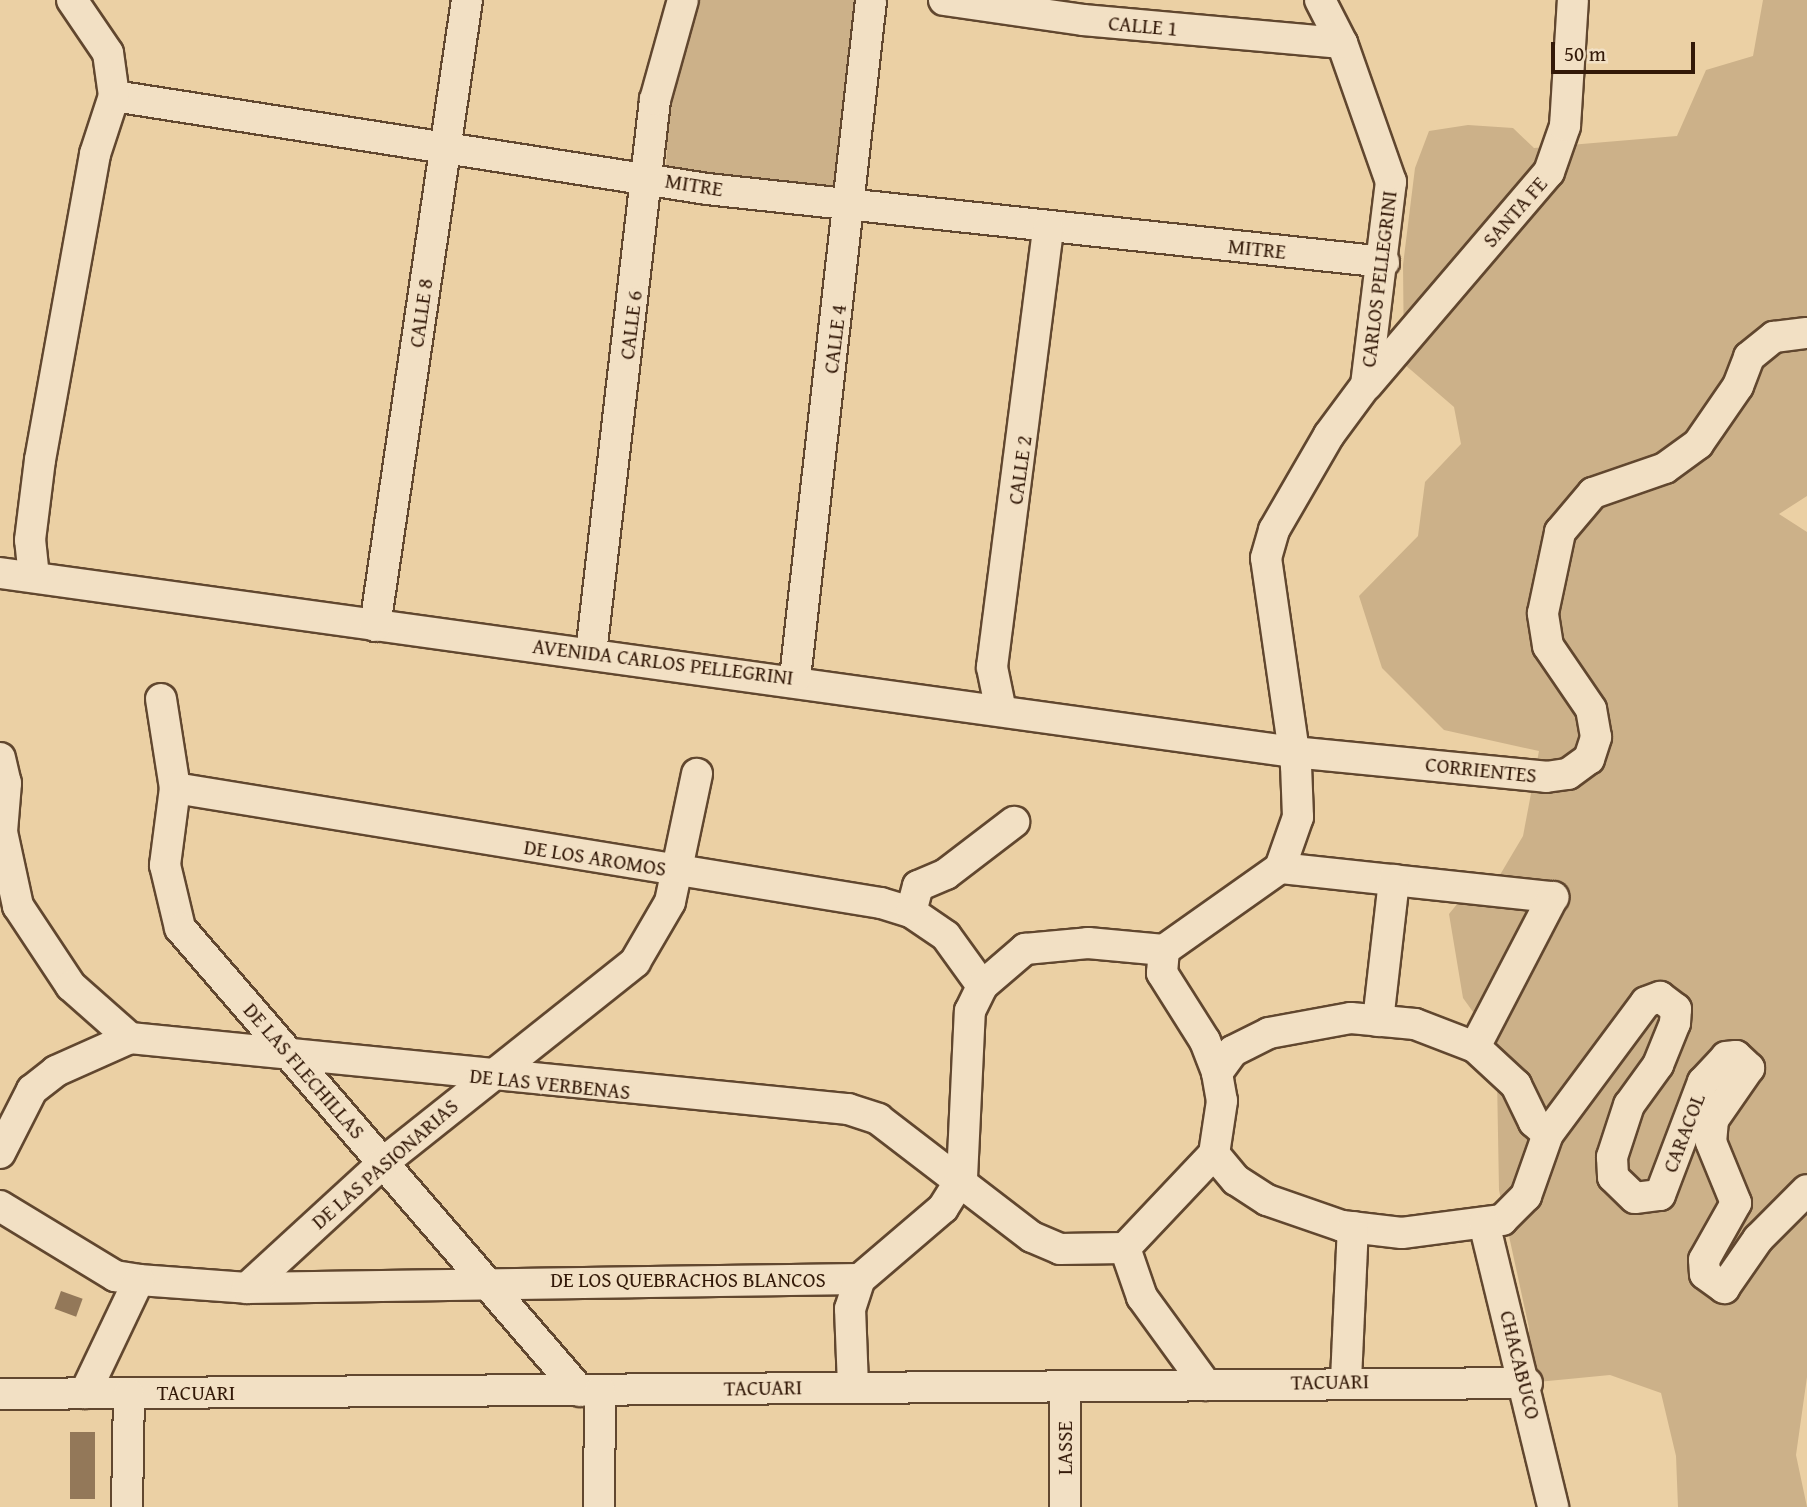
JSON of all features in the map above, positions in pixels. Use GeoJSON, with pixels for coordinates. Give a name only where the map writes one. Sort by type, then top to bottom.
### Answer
{"type":"FeatureCollection","features":[{"type":"Feature","properties":{"kind":"street"},"geometry":{"type":"LineString","coordinates":[[34,577],[30,540],[40,460],[95,154],[114,96],[108,52],[72,0]]}},
{"type":"Feature","properties":{"kind":"street","name":"CALLE 8"},"geometry":{"type":"LineString","coordinates":[[375,626],[467,0]]}},
{"type":"Feature","properties":{"kind":"street","name":"CALLE 6"},"geometry":{"type":"LineString","coordinates":[[591,653],[648,178],[654,100],[683,0]]}},
{"type":"Feature","properties":{"kind":"street","name":"CALLE 4"},"geometry":{"type":"LineString","coordinates":[[795,678],[851,206],[871,0]]}},
{"type":"Feature","properties":{"kind":"street","name":"CALLE 1"},"geometry":{"type":"LineString","coordinates":[[944,0],[1083,20],[1342,43]]}},
{"type":"Feature","properties":{"kind":"street","name":"CARLOS PELLEGRINI"},"geometry":{"type":"LineString","coordinates":[[1280,868],[1298,817],[1293,752],[1266,558],[1273,530],[1308,471],[1366,385],[1384,262],[1391,182],[1342,43],[1320,0]]}},
{"type":"Feature","properties":{"kind":"street","name":"SANTA FE"},"geometry":{"type":"LineString","coordinates":[[1366,385],[1549,172],[1565,126],[1573,0]]}},
{"type":"Feature","properties":{"kind":"street","name":"MITRE"},"geometry":{"type":"LineString","coordinates":[[114,96],[446,148],[851,206],[1048,229],[1384,262]]}},
{"type":"Feature","properties":{"kind":"street","name":"CALLE 2"},"geometry":{"type":"LineString","coordinates":[[1001,710],[992,667],[1038,348],[1048,229]]}},
{"type":"Feature","properties":{"kind":"street","name":"CORRIENTES"},"geometry":{"type":"LineString","coordinates":[[1293,752],[1546,777],[1569,774],[1589,759],[1596,737],[1591,709],[1548,646],[1543,612],[1560,532],[1593,492],[1665,468],[1698,444],[1738,386],[1749,357],[1774,337],[1807,333]]}},
{"type":"Feature","properties":{"kind":"street","name":"AVENIDA CARLOS PELLEGRINI"},"geometry":{"type":"LineString","coordinates":[[0,573],[375,626],[795,678],[1293,752]]}},
{"type":"Feature","properties":{"kind":"street","name":"DE LAS FLECHILLAS"},"geometry":{"type":"LineString","coordinates":[[161,699],[175,788],[165,865],[180,928],[383,1162],[590,1391]]}},
{"type":"Feature","properties":{"kind":"street"},"geometry":{"type":"LineString","coordinates":[[0,758],[6,783],[2,832],[18,906],[71,986],[130,1038],[56,1071],[32,1090],[0,1153]]}},
{"type":"Feature","properties":{"kind":"street","name":"DE LAS PASIONARIAS"},"geometry":{"type":"LineString","coordinates":[[247,1288],[383,1162],[635,962],[657,933],[677,871],[697,774]]}},
{"type":"Feature","properties":{"kind":"street","name":"DE LOS AROMOS"},"geometry":{"type":"LineString","coordinates":[[175,788],[677,871],[822,891],[911,912],[946,936],[982,986]]}},
{"type":"Feature","properties":{"kind":"street"},"geometry":{"type":"LineString","coordinates":[[911,912],[918,886],[946,874],[1014,822]]}},
{"type":"Feature","properties":{"kind":"street"},"geometry":{"type":"LineString","coordinates":[[853,1387],[850,1309],[860,1279],[943,1208],[962,1178],[970,1011],[982,986],[1025,948],[1088,943],[1164,950],[1280,868],[1553,897],[1475,1047]]}},
{"type":"Feature","properties":{"kind":"street"},"geometry":{"type":"LineString","coordinates":[[1378,1020],[1394,880]]}},
{"type":"Feature","properties":{"kind":"street"},"geometry":{"type":"LineString","coordinates":[[1164,950],[1162,973],[1205,1041],[1217,1073],[1222,1101],[1213,1154],[1125,1248],[1142,1297],[1206,1385]]}},
{"type":"Feature","properties":{"kind":"street","name":"CARACOL"},"geometry":{"type":"LineString","coordinates":[[1213,1154],[1236,1180],[1267,1200],[1353,1227],[1402,1233],[1502,1220],[1526,1196],[1548,1134],[1646,1002],[1660,997],[1676,1009],[1675,1023],[1658,1065],[1629,1105],[1612,1157],[1613,1177],[1635,1198],[1660,1195],[1703,1082],[1726,1057],[1736,1056],[1749,1068],[1713,1119],[1711,1142],[1736,1203],[1704,1260],[1705,1274],[1724,1288],[1758,1239],[1807,1190]]}},
{"type":"Feature","properties":{"kind":"street"},"geometry":{"type":"LineString","coordinates":[[1217,1073],[1233,1051],[1269,1033],[1351,1018],[1415,1024],[1475,1047],[1516,1086],[1534,1122],[1548,1134]]}},
{"type":"Feature","properties":{"kind":"street","name":"DE LAS VERBENAS"},"geometry":{"type":"LineString","coordinates":[[130,1038],[486,1078],[848,1109],[878,1119],[962,1178],[1032,1237],[1060,1249],[1125,1248]]}},
{"type":"Feature","properties":{"kind":"street","name":"DE LOS QUEBRACHOS BLANCOS"},"geometry":{"type":"LineString","coordinates":[[0,1206],[115,1276],[139,1280],[247,1288],[491,1280],[860,1279]]}},
{"type":"Feature","properties":{"kind":"street","name":"CHACABUCO"},"geometry":{"type":"LineString","coordinates":[[1484,1223],[1527,1383],[1553,1507]]}},
{"type":"Feature","properties":{"kind":"street"},"geometry":{"type":"LineString","coordinates":[[1346,1380],[1353,1227]]}},
{"type":"Feature","properties":{"kind":"street"},"geometry":{"type":"LineString","coordinates":[[85,1393],[139,1280]]}},
{"type":"Feature","properties":{"kind":"street","name":"TACUARI"},"geometry":{"type":"LineString","coordinates":[[0,1394],[853,1387],[1065,1389],[1346,1380],[1527,1383]]}},
{"type":"Feature","properties":{"kind":"street","name":"LASSE"},"geometry":{"type":"LineString","coordinates":[[1065,1389],[1065,1507]]}},
{"type":"Feature","properties":{"kind":"street"},"geometry":{"type":"LineString","coordinates":[[590,1391],[599,1507]]}},
{"type":"Feature","properties":{"kind":"street"},"geometry":{"type":"LineString","coordinates":[[127,1507],[129,1394]]}},
{"type":"Feature","properties":{"kind":"shaded area"},"geometry":{"type":"Polygon","coordinates":[[[694,0],[859,0],[839,191],[666,169],[669,101],[694,0]]]}},
{"type":"Feature","properties":{"kind":"shaded area"},"geometry":{"type":"Polygon","coordinates":[[[1763,0],[1807,0],[1807,496],[1779,514],[1807,532],[1807,1377],[1796,1455],[1807,1507],[1678,1507],[1676,1456],[1661,1393],[1610,1375],[1527,1383],[1529,1328],[1499,1190],[1497,1078],[1489,1034],[1463,998],[1449,914],[1466,893],[1491,890],[1523,836],[1539,751],[1444,730],[1382,668],[1359,596],[1418,536],[1425,482],[1461,444],[1454,407],[1404,364],[1403,265],[1415,168],[1429,131],[1468,125],[1513,128],[1534,148],[1677,136],[1706,70],[1753,56],[1763,0]]]}},
{"type":"Feature","properties":{"kind":"building"},"geometry":{"type":"Polygon","coordinates":[[[61,1291],[83,1299],[76,1317],[55,1309],[61,1291]]]}},
{"type":"Feature","properties":{"kind":"building"},"geometry":{"type":"Polygon","coordinates":[[[70,1432],[95,1432],[95,1499],[70,1499],[70,1432]]]}}]}
